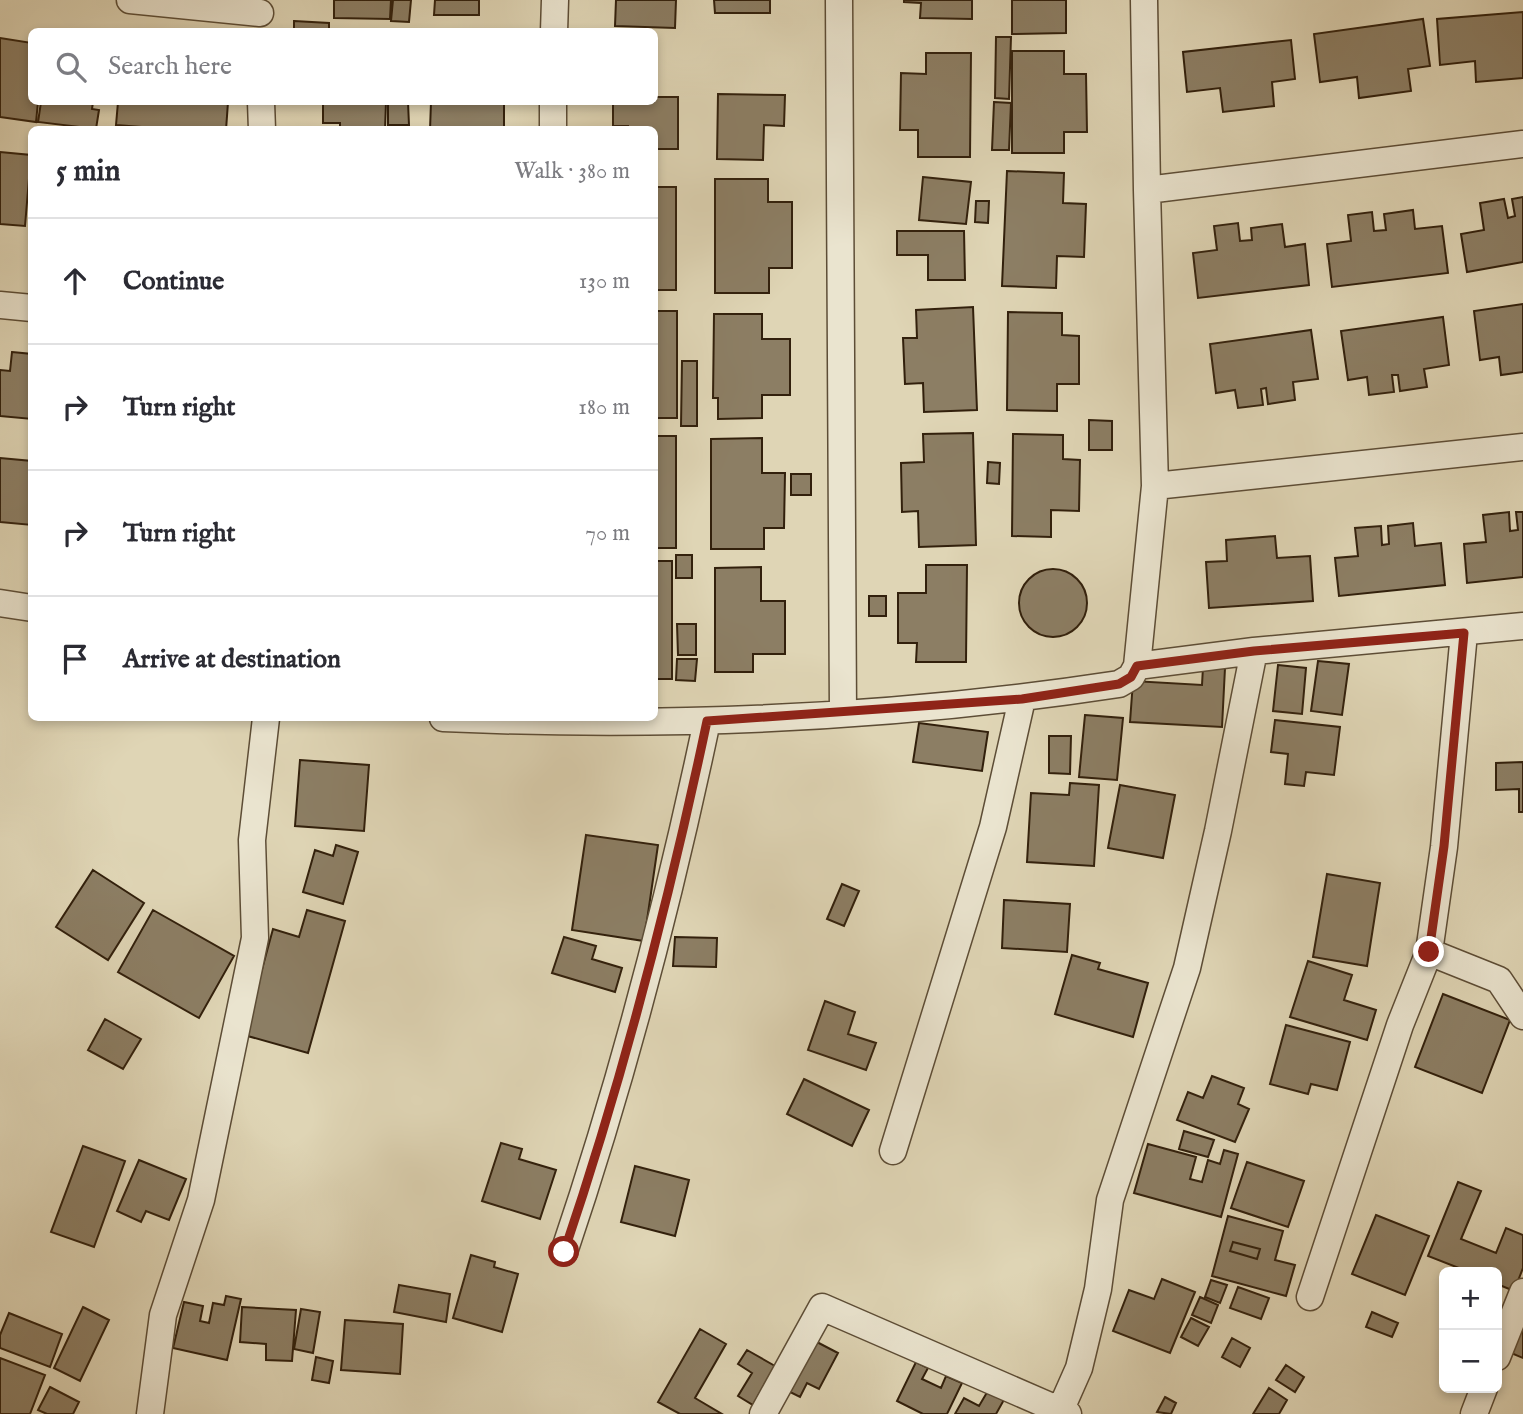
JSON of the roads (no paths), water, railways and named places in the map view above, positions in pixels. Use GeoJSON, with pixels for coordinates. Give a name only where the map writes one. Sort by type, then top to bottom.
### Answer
{"type":"FeatureCollection","features":[{"type":"Feature","properties":{"kind":"street"},"geometry":{"type":"LineString","coordinates":[[130,0],[260,15]]}},
{"type":"Feature","properties":{"kind":"street"},"geometry":{"type":"LineString","coordinates":[[554,28],[555,0]]}},
{"type":"Feature","properties":{"kind":"street"},"geometry":{"type":"LineString","coordinates":[[839,0],[843,713]]}},
{"type":"Feature","properties":{"kind":"street"},"geometry":{"type":"LineString","coordinates":[[658,721],[707,721],[843,713],[1022,699],[1119,684],[1131,677],[1137,666],[1156,486],[1146,190],[1144,0]]}},
{"type":"Feature","properties":{"kind":"street"},"geometry":{"type":"LineString","coordinates":[[261,105],[261,126]]}},
{"type":"Feature","properties":{"kind":"street"},"geometry":{"type":"LineString","coordinates":[[553,105],[553,126]]}},
{"type":"Feature","properties":{"kind":"street"},"geometry":{"type":"LineString","coordinates":[[1146,190],[1523,144]]}},
{"type":"Feature","properties":{"kind":"street"},"geometry":{"type":"LineString","coordinates":[[0,305],[28,308]]}},
{"type":"Feature","properties":{"kind":"street"},"geometry":{"type":"LineString","coordinates":[[1156,486],[1523,447]]}},
{"type":"Feature","properties":{"kind":"street"},"geometry":{"type":"LineString","coordinates":[[0,603],[28,607]]}},
{"type":"Feature","properties":{"kind":"street"},"geometry":{"type":"LineString","coordinates":[[1137,666],[1254,651],[1523,626]]}},
{"type":"Feature","properties":{"kind":"street"},"geometry":{"type":"LineString","coordinates":[[1310,1297],[1400,1025],[1429,952],[1444,846],[1464,633]]}},
{"type":"Feature","properties":{"kind":"street"},"geometry":{"type":"LineString","coordinates":[[773,1411],[822,1307],[1064,1412],[1079,1368],[1098,1289],[1110,1200],[1187,968],[1254,651]]}},
{"type":"Feature","properties":{"kind":"street"},"geometry":{"type":"LineString","coordinates":[[893,1151],[993,827],[1022,699]]}},
{"type":"Feature","properties":{"kind":"street"},"geometry":{"type":"LineString","coordinates":[[150,1414],[163,1315],[201,1200],[255,938],[252,840],[266,721]]}},
{"type":"Feature","properties":{"kind":"street"},"geometry":{"type":"LineString","coordinates":[[564,1252],[596,1158],[643,991],[677,862],[707,721]]}},
{"type":"Feature","properties":{"kind":"street"},"geometry":{"type":"LineString","coordinates":[[1429,952],[1499,980],[1523,1016]]}},
{"type":"Feature","properties":{"kind":"street"},"geometry":{"type":"LineString","coordinates":[[1502,1344],[1523,1292]]}},
{"type":"Feature","properties":{"kind":"street"},"geometry":{"type":"LineString","coordinates":[[1474,1414],[1482,1393]]}}]}
